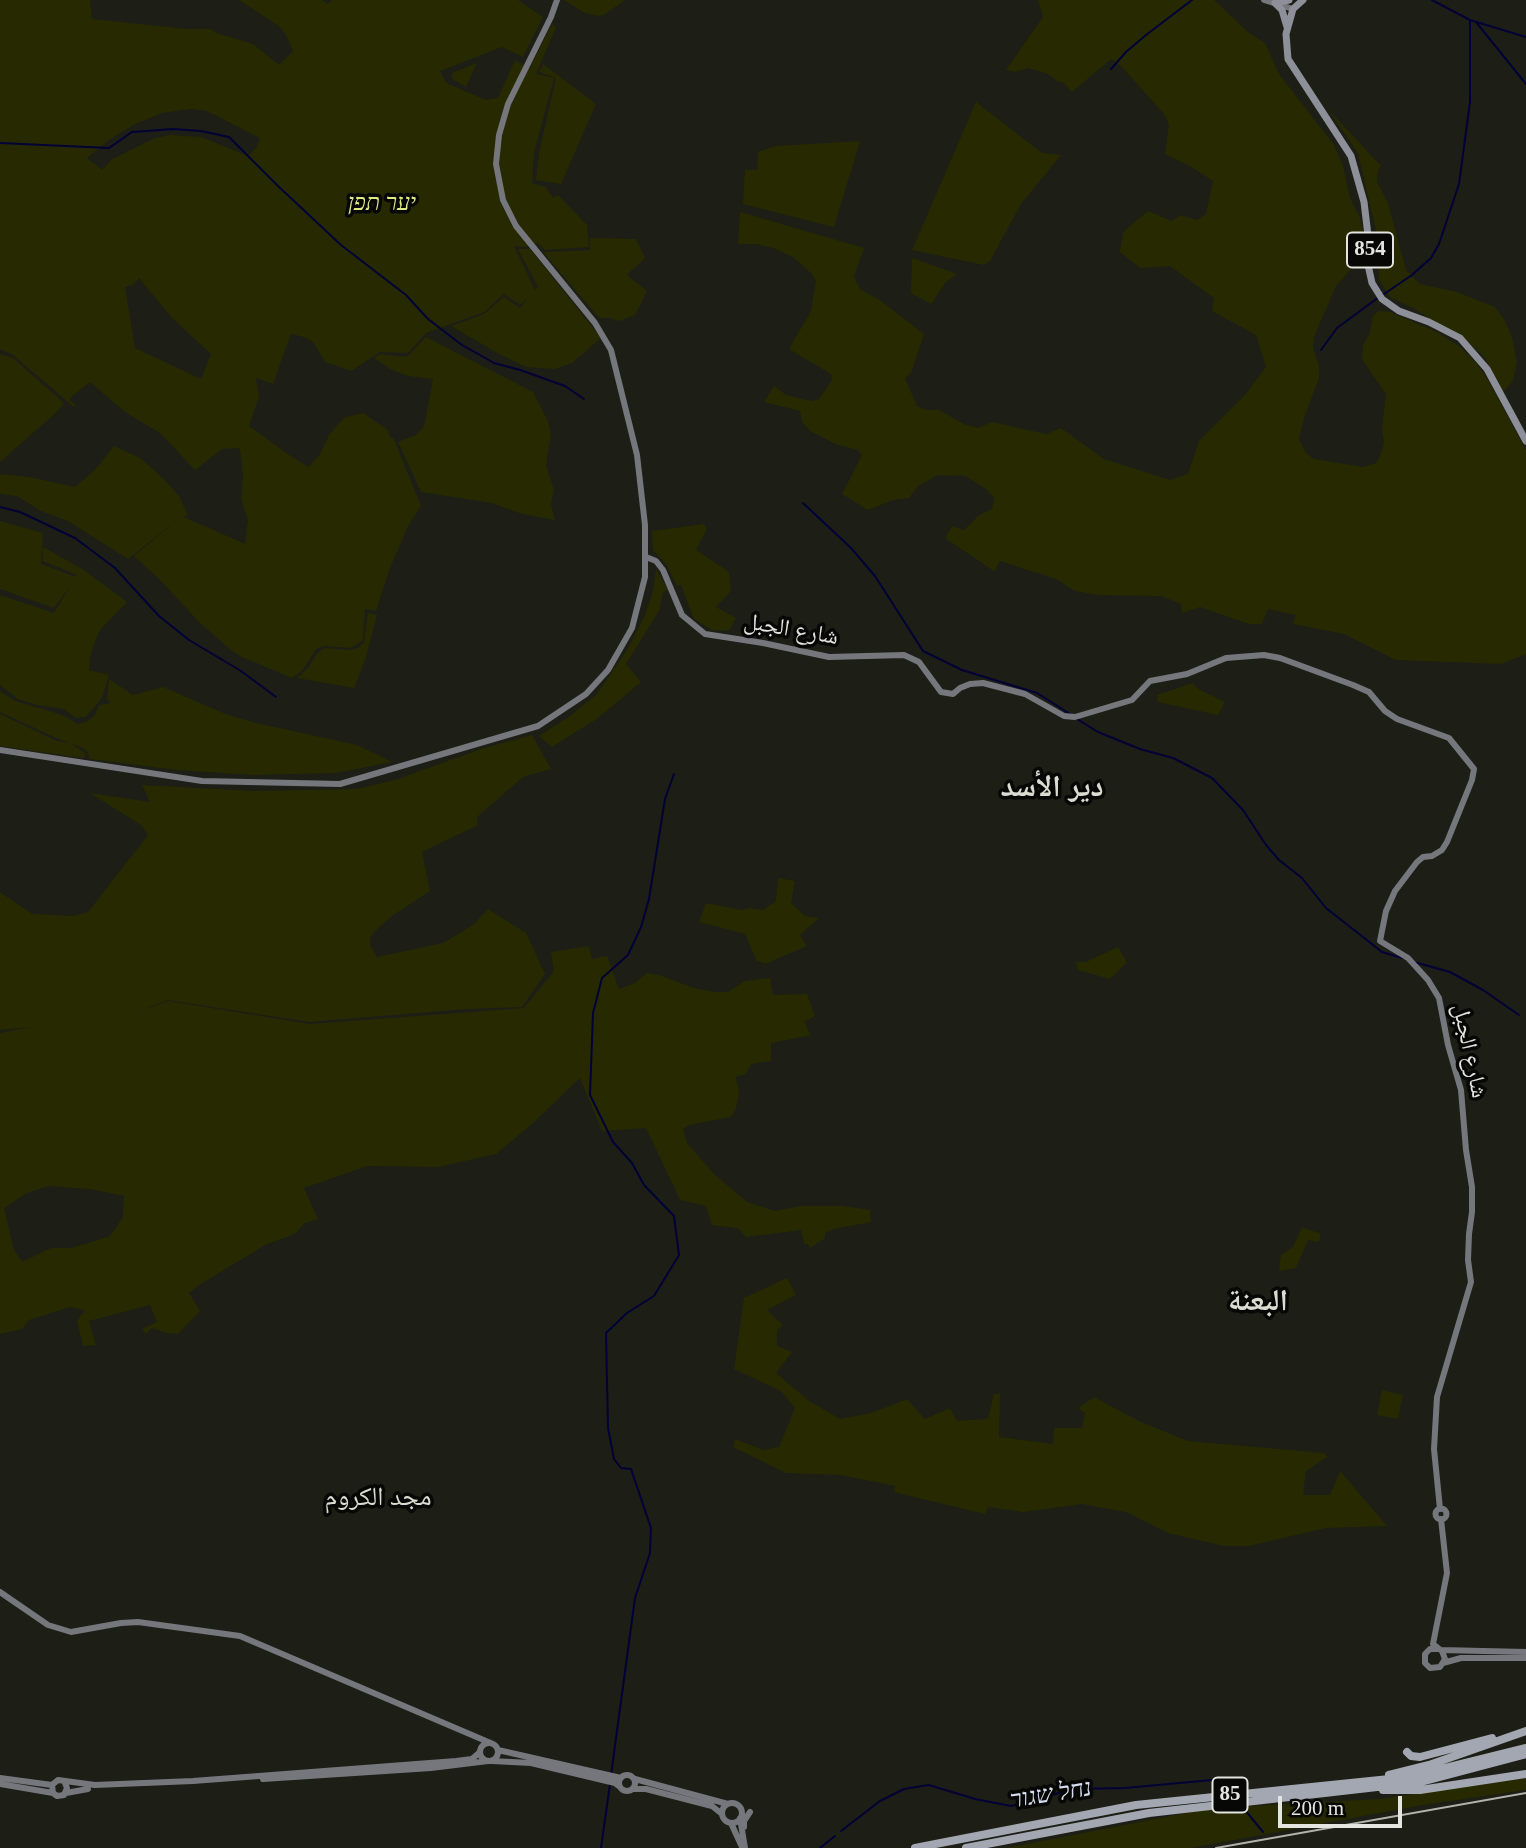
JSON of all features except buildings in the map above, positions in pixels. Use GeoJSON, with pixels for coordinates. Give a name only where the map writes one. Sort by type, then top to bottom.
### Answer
{"type":"FeatureCollection","features":[{"type":"Feature","properties":{"kind":"highway"},"geometry":{"type":"LineString","coordinates":[[1349,1784],[1429,1765],[1526,1731]]}},
{"type":"Feature","properties":{"kind":"highway"},"geometry":{"type":"LineString","coordinates":[[1407,1752],[1420,1758],[1482,1740],[1513,1735]]}},
{"type":"Feature","properties":{"kind":"highway","name":"85"},"geometry":{"type":"LineString","coordinates":[[915,1848],[1136,1805],[1420,1775],[1526,1748]]}},
{"type":"Feature","properties":{"kind":"highway","name":"85"},"geometry":{"type":"LineString","coordinates":[[966,1848],[1149,1812],[1421,1782],[1526,1754]]}},
{"type":"Feature","properties":{"kind":"highway"},"geometry":{"type":"LineString","coordinates":[[1366,1789],[1402,1792],[1526,1774]]}},
{"type":"Feature","properties":{"kind":"main road"},"geometry":{"type":"LineString","coordinates":[[1275,3],[1289,0]]}},
{"type":"Feature","properties":{"kind":"main road"},"geometry":{"type":"LineString","coordinates":[[1293,9],[1303,0]]}},
{"type":"Feature","properties":{"kind":"main road"},"geometry":{"type":"LineString","coordinates":[[1275,3],[1282,10],[1287,29]]}},
{"type":"Feature","properties":{"kind":"main road","name":"854"},"geometry":{"type":"LineString","coordinates":[[1293,9],[1287,29],[1288,59],[1351,156],[1364,202],[1370,252],[1368,265],[1372,283],[1382,299],[1399,311],[1460,338],[1486,369],[1526,441]]}},
{"type":"Feature","properties":{"kind":"street"},"geometry":{"type":"LineString","coordinates":[[0,750],[202,781],[340,784],[538,726],[586,694],[608,670],[632,628],[644,586],[645,525],[637,455],[611,350],[595,323],[516,226],[503,200],[498,181],[496,151],[502,121],[557,0]]}},
{"type":"Feature","properties":{"kind":"street"},"geometry":{"type":"LineString","coordinates":[[1264,0],[1293,9]]}},
{"type":"Feature","properties":{"kind":"street","name":"شارع الجبل"},"geometry":{"type":"LineString","coordinates":[[646,557],[656,561],[663,570],[682,615],[705,634],[829,657],[904,655],[919,662],[941,692],[953,694],[970,684],[983,683],[1025,694],[1064,716],[1075,717],[1132,700],[1150,681],[1187,674],[1226,658],[1264,655],[1280,657],[1369,692],[1385,711],[1397,719],[1449,738],[1474,769],[1447,842],[1432,856],[1423,856],[1395,891],[1386,911],[1380,941],[1408,958],[1428,980],[1439,998],[1448,1045],[1461,1090],[1472,1187],[1468,1247],[1471,1282],[1437,1397],[1434,1449],[1440,1508],[1446,1514],[1441,1519],[1447,1573],[1443,1594]]}},
{"type":"Feature","properties":{"kind":"street"},"geometry":{"type":"LineString","coordinates":[[0,1592],[48,1625],[71,1632],[138,1622],[240,1636],[472,1734],[496,1747]]}},
{"type":"Feature","properties":{"kind":"street"},"geometry":{"type":"LineString","coordinates":[[1443,1594],[1433,1640],[1444,1656],[1443,1663]]}},
{"type":"Feature","properties":{"kind":"street"},"geometry":{"type":"LineString","coordinates":[[1443,1594],[1424,1660],[1427,1666],[1437,1668],[1443,1663],[1461,1658],[1526,1658]]}},
{"type":"Feature","properties":{"kind":"street"},"geometry":{"type":"LineString","coordinates":[[1427,1651],[1438,1649],[1526,1652]]}},
{"type":"Feature","properties":{"kind":"street"},"geometry":{"type":"LineString","coordinates":[[472,1734],[481,1750],[482,1758],[490,1761],[497,1758],[496,1747]]}},
{"type":"Feature","properties":{"kind":"street"},"geometry":{"type":"LineString","coordinates":[[52,1789],[58,1780],[65,1783],[110,1785],[456,1761],[472,1759],[487,1744],[621,1778],[628,1774],[635,1779],[735,1804],[740,1808],[744,1840]]}},
{"type":"Feature","properties":{"kind":"street"},"geometry":{"type":"LineString","coordinates":[[0,1778],[52,1789],[59,1796],[75,1790],[443,1767],[490,1761],[531,1763],[615,1783],[625,1791],[646,1789],[712,1806],[731,1823],[744,1848]]}},
{"type":"Feature","properties":{"kind":"street"},"geometry":{"type":"LineString","coordinates":[[619,1786],[621,1778]]}},
{"type":"Feature","properties":{"kind":"street"},"geometry":{"type":"LineString","coordinates":[[633,1789],[635,1779]]}},
{"type":"Feature","properties":{"kind":"street"},"geometry":{"type":"LineString","coordinates":[[65,1783],[66,1793]]}},
{"type":"Feature","properties":{"kind":"street"},"geometry":{"type":"LineString","coordinates":[[0,1784],[52,1789]]}},
{"type":"Feature","properties":{"kind":"street"},"geometry":{"type":"LineString","coordinates":[[722,1814],[728,1804]]}},
{"type":"Feature","properties":{"kind":"street"},"geometry":{"type":"LineString","coordinates":[[744,1848],[744,1821],[750,1812]]}},
{"type":"Feature","properties":{"kind":"street"},"geometry":{"type":"LineString","coordinates":[[731,1823],[740,1818]]}},
{"type":"Feature","properties":{"kind":"green space","name":"יער תפן"},"geometry":{"type":"Polygon","coordinates":[[[0,0],[90,0],[92,19],[211,29],[253,44],[279,65],[293,51],[286,35],[279,26],[239,0],[322,0],[328,4],[332,0],[518,0],[543,17],[523,57],[502,47],[440,71],[446,83],[486,100],[498,98],[515,60],[530,68],[552,24],[556,27],[536,74],[554,78],[534,153],[532,183],[546,187],[553,198],[558,195],[587,225],[589,247],[544,250],[538,243],[526,247],[514,246],[535,290],[538,287],[518,249],[530,249],[601,338],[572,363],[555,369],[526,367],[451,326],[484,314],[504,297],[520,308],[529,297],[520,305],[504,294],[484,312],[426,333],[408,353],[380,352],[351,371],[325,362],[313,342],[291,334],[273,384],[256,378],[259,397],[249,426],[309,467],[338,424],[346,417],[363,413],[388,430],[390,437],[394,439],[421,506],[408,526],[390,568],[376,611],[365,609],[363,640],[351,648],[324,646],[316,649],[302,671],[292,678],[242,657],[201,624],[134,556],[181,517],[128,559],[68,521],[41,511],[17,496],[0,494],[0,474],[75,487],[95,470],[114,446],[140,458],[163,478],[179,496],[188,515],[184,517],[245,544],[248,520],[241,499],[243,475],[240,448],[222,449],[195,470],[160,433],[125,412],[90,382],[71,397],[70,400],[76,405],[74,407],[13,355],[0,349],[0,0]],[[191,109],[162,113],[135,124],[87,158],[102,170],[111,160],[155,138],[170,135],[201,137],[248,156],[257,147],[260,138],[207,111],[191,109]],[[139,278],[134,284],[125,287],[135,348],[201,379],[211,354],[172,318],[139,278]]]}},
{"type":"Feature","properties":{"kind":"green space"},"geometry":{"type":"Polygon","coordinates":[[[564,0],[625,0],[599,16],[585,13],[564,0]]]}},
{"type":"Feature","properties":{"kind":"green space"},"geometry":{"type":"Polygon","coordinates":[[[1038,0],[1214,0],[1249,33],[1265,43],[1279,74],[1334,145],[1365,238],[1364,255],[1336,286],[1314,337],[1313,348],[1319,366],[1319,378],[1299,439],[1306,453],[1314,459],[1363,467],[1376,463],[1384,441],[1382,429],[1386,394],[1362,359],[1363,345],[1369,335],[1373,316],[1379,311],[1390,312],[1437,332],[1459,346],[1487,378],[1526,450],[1526,654],[1501,664],[1396,660],[1344,634],[1293,624],[1296,615],[1268,609],[1262,624],[1249,624],[1200,607],[1182,613],[1181,604],[1161,596],[1099,595],[1075,591],[1056,579],[1000,561],[994,571],[945,538],[952,526],[964,530],[978,516],[992,509],[994,498],[987,490],[966,476],[938,475],[918,486],[909,498],[893,500],[868,510],[842,494],[862,455],[858,450],[838,445],[810,431],[802,422],[800,411],[764,402],[774,386],[786,395],[811,401],[819,399],[832,380],[831,374],[789,349],[811,311],[816,281],[793,257],[773,248],[738,244],[740,212],[864,248],[854,277],[860,289],[881,301],[924,334],[911,373],[905,378],[917,406],[926,410],[939,410],[964,424],[978,428],[992,422],[1046,434],[1061,428],[1104,459],[1170,480],[1188,474],[1199,441],[1244,396],[1266,367],[1256,335],[1212,311],[1214,298],[1170,266],[1140,268],[1120,252],[1123,232],[1148,211],[1172,221],[1181,215],[1197,220],[1206,214],[1213,181],[1165,154],[1169,125],[1164,114],[1121,66],[1111,59],[1072,92],[1064,83],[1048,74],[1028,68],[1015,72],[1006,70],[1043,17],[1038,0]]]}},
{"type":"Feature","properties":{"kind":"green space"},"geometry":{"type":"Polygon","coordinates":[[[477,63],[466,87],[452,79],[452,73],[477,63]]]}},
{"type":"Feature","properties":{"kind":"green space"},"geometry":{"type":"Polygon","coordinates":[[[543,64],[596,104],[561,184],[536,180],[539,153],[556,78],[539,72],[543,64]]]}},
{"type":"Feature","properties":{"kind":"green space"},"geometry":{"type":"Polygon","coordinates":[[[976,102],[1042,153],[1061,155],[1021,204],[990,261],[984,265],[912,250],[976,102]]]}},
{"type":"Feature","properties":{"kind":"green space"},"geometry":{"type":"Polygon","coordinates":[[[1327,108],[1381,166],[1377,182],[1388,203],[1406,270],[1420,284],[1457,292],[1495,307],[1504,319],[1512,337],[1517,362],[1513,381],[1503,392],[1485,358],[1472,345],[1415,309],[1390,297],[1379,280],[1377,235],[1358,153],[1327,108]]]}},
{"type":"Feature","properties":{"kind":"green space"},"geometry":{"type":"Polygon","coordinates":[[[860,141],[834,227],[743,204],[745,170],[757,170],[758,152],[776,146],[860,141]]]}},
{"type":"Feature","properties":{"kind":"green space"},"geometry":{"type":"Polygon","coordinates":[[[590,238],[636,239],[645,258],[627,275],[647,291],[635,315],[619,321],[599,318],[543,252],[590,250],[590,238]]]}},
{"type":"Feature","properties":{"kind":"green space"},"geometry":{"type":"Polygon","coordinates":[[[912,258],[957,274],[946,282],[931,304],[911,293],[912,258]]]}},
{"type":"Feature","properties":{"kind":"green space"},"geometry":{"type":"Polygon","coordinates":[[[426,337],[533,392],[548,421],[551,434],[546,465],[554,490],[551,504],[555,520],[522,514],[492,503],[421,492],[398,442],[416,435],[424,427],[433,379],[408,376],[390,369],[374,358],[380,354],[407,357],[426,337]]]}},
{"type":"Feature","properties":{"kind":"green space"},"geometry":{"type":"Polygon","coordinates":[[[0,354],[13,358],[64,403],[0,462],[0,354]]]}},
{"type":"Feature","properties":{"kind":"green space"},"geometry":{"type":"Polygon","coordinates":[[[0,521],[43,533],[41,564],[76,577],[77,575],[43,561],[43,547],[84,570],[127,602],[100,630],[94,644],[89,670],[109,675],[102,698],[86,717],[76,718],[64,709],[18,699],[0,685],[0,595],[54,613],[71,585],[54,608],[0,589],[0,521]]]}},
{"type":"Feature","properties":{"kind":"green space"},"geometry":{"type":"Polygon","coordinates":[[[704,524],[707,529],[696,550],[729,572],[731,591],[716,607],[736,618],[729,631],[712,630],[694,619],[681,585],[677,586],[666,564],[653,550],[652,531],[704,524]]]}},
{"type":"Feature","properties":{"kind":"green space"},"geometry":{"type":"Polygon","coordinates":[[[656,569],[668,590],[663,592],[659,611],[626,664],[641,682],[598,718],[552,747],[539,736],[597,694],[629,647],[645,615],[653,591],[656,569]]]}},
{"type":"Feature","properties":{"kind":"green space"},"geometry":{"type":"Polygon","coordinates":[[[368,613],[377,615],[354,688],[297,678],[308,668],[318,652],[325,648],[358,648],[364,642],[368,613]]]}},
{"type":"Feature","properties":{"kind":"green space"},"geometry":{"type":"Polygon","coordinates":[[[109,679],[133,695],[163,687],[223,713],[357,745],[392,762],[336,773],[253,775],[176,770],[90,759],[87,751],[81,747],[0,712],[0,691],[15,701],[53,712],[77,724],[86,722],[95,715],[99,705],[111,703],[107,700],[109,679]]]}},
{"type":"Feature","properties":{"kind":"green space"},"geometry":{"type":"Polygon","coordinates":[[[1193,683],[1198,689],[1225,702],[1218,715],[1158,702],[1157,695],[1193,683]]]}},
{"type":"Feature","properties":{"kind":"green space"},"geometry":{"type":"Polygon","coordinates":[[[0,714],[57,741],[70,743],[84,752],[85,757],[0,746],[0,714]]]}},
{"type":"Feature","properties":{"kind":"green space"},"geometry":{"type":"Polygon","coordinates":[[[532,735],[551,769],[523,777],[477,817],[478,825],[422,852],[430,891],[392,916],[375,931],[370,938],[370,945],[377,957],[443,943],[473,925],[488,909],[526,933],[545,974],[522,1007],[309,1022],[168,1000],[132,1014],[168,1001],[310,1024],[524,1008],[554,971],[551,952],[589,946],[592,959],[607,956],[619,989],[635,983],[647,973],[715,992],[728,992],[745,981],[770,978],[773,995],[807,994],[815,1016],[804,1022],[811,1035],[771,1043],[771,1061],[751,1064],[746,1074],[736,1077],[739,1093],[731,1117],[689,1125],[683,1129],[687,1143],[713,1173],[747,1202],[775,1211],[801,1206],[842,1206],[870,1210],[871,1222],[833,1229],[810,1248],[808,1244],[804,1244],[801,1230],[746,1237],[738,1228],[712,1225],[706,1206],[680,1200],[646,1128],[602,1131],[580,1078],[496,1154],[438,1167],[367,1166],[304,1188],[318,1219],[305,1223],[295,1234],[267,1244],[189,1293],[200,1311],[178,1334],[152,1328],[146,1334],[142,1329],[157,1322],[150,1305],[89,1321],[96,1345],[83,1346],[77,1321],[85,1310],[70,1307],[29,1320],[22,1329],[0,1334],[0,1033],[31,1027],[0,1030],[0,892],[32,914],[73,916],[88,912],[148,835],[141,825],[90,793],[150,802],[142,785],[255,791],[356,789],[395,780],[481,749],[532,735]],[[48,1186],[27,1193],[4,1208],[14,1250],[22,1262],[51,1248],[72,1248],[110,1236],[123,1217],[124,1196],[90,1189],[48,1186]]]}},
{"type":"Feature","properties":{"kind":"green space"},"geometry":{"type":"Polygon","coordinates":[[[778,878],[795,881],[791,903],[805,916],[819,918],[800,935],[807,946],[765,964],[756,960],[745,934],[699,922],[706,903],[742,910],[763,910],[776,901],[778,878]]]}},
{"type":"Feature","properties":{"kind":"green space"},"geometry":{"type":"Polygon","coordinates":[[[1118,947],[1127,962],[1110,979],[1078,970],[1076,962],[1086,962],[1118,947]]]}},
{"type":"Feature","properties":{"kind":"green space"},"geometry":{"type":"Polygon","coordinates":[[[1302,1227],[1321,1234],[1319,1242],[1308,1240],[1296,1268],[1279,1271],[1281,1255],[1293,1247],[1302,1227]]]}},
{"type":"Feature","properties":{"kind":"green space"},"geometry":{"type":"Polygon","coordinates":[[[787,1278],[796,1295],[767,1310],[783,1325],[777,1330],[777,1346],[792,1352],[776,1373],[809,1401],[840,1419],[871,1413],[907,1399],[925,1419],[950,1408],[957,1421],[988,1419],[994,1394],[1000,1394],[999,1437],[1053,1444],[1054,1428],[1082,1428],[1085,1413],[1078,1408],[1094,1397],[1141,1422],[1188,1441],[1324,1453],[1327,1457],[1306,1471],[1303,1495],[1330,1495],[1340,1471],[1387,1526],[1326,1528],[1249,1546],[1224,1546],[1168,1533],[1126,1512],[1082,1504],[1023,1512],[988,1507],[985,1514],[894,1492],[895,1486],[841,1475],[786,1473],[733,1447],[735,1439],[763,1450],[779,1447],[795,1408],[781,1391],[734,1369],[744,1298],[787,1278]]]}},
{"type":"Feature","properties":{"kind":"green space"},"geometry":{"type":"Polygon","coordinates":[[[1382,1390],[1403,1395],[1398,1419],[1377,1415],[1382,1390]]]}},
{"type":"Feature","properties":{"kind":"green space"},"geometry":{"type":"Polygon","coordinates":[[[1526,1778],[1526,1790],[1423,1805],[1191,1848],[1006,1848],[1212,1808],[1379,1799],[1526,1778]]]}},
{"type":"Feature","properties":{"kind":"waterway"},"geometry":{"type":"LineString","coordinates":[[1111,69],[1126,52],[1192,0]]}},
{"type":"Feature","properties":{"kind":"waterway"},"geometry":{"type":"LineString","coordinates":[[1432,0],[1470,20],[1526,37]]}},
{"type":"Feature","properties":{"kind":"waterway"},"geometry":{"type":"LineString","coordinates":[[1384,294],[1431,258],[1439,244],[1459,184],[1470,102],[1470,20]]}},
{"type":"Feature","properties":{"kind":"waterway"},"geometry":{"type":"LineString","coordinates":[[1476,22],[1526,84]]}},
{"type":"Feature","properties":{"kind":"waterway"},"geometry":{"type":"LineString","coordinates":[[0,143],[109,148],[132,132],[173,129],[229,137],[341,245],[406,295],[428,319],[462,345],[494,363],[565,386],[584,399]]}},
{"type":"Feature","properties":{"kind":"waterway"},"geometry":{"type":"LineString","coordinates":[[1321,350],[1337,328],[1379,297]]}},
{"type":"Feature","properties":{"kind":"waterway"},"geometry":{"type":"LineString","coordinates":[[803,503],[851,548],[875,576],[923,651],[962,670],[1037,693],[1070,714]]}},
{"type":"Feature","properties":{"kind":"waterway"},"geometry":{"type":"LineString","coordinates":[[0,507],[20,512],[75,538],[115,568],[159,616],[189,640],[241,671],[276,697]]}},
{"type":"Feature","properties":{"kind":"waterway"},"geometry":{"type":"LineString","coordinates":[[1077,719],[1098,732],[1140,749],[1173,758],[1212,778],[1243,810],[1279,860],[1302,878],[1326,908],[1382,952],[1402,958]]}},
{"type":"Feature","properties":{"kind":"waterway"},"geometry":{"type":"LineString","coordinates":[[611,1775],[635,1598],[650,1553],[651,1528],[631,1469],[621,1468],[614,1459],[608,1428],[606,1333],[627,1313],[654,1296],[679,1255],[674,1216],[644,1185],[632,1163],[613,1142],[590,1095],[593,1013],[602,978],[628,955],[641,927],[649,899],[665,799],[674,774]]}},
{"type":"Feature","properties":{"kind":"waterway"},"geometry":{"type":"LineString","coordinates":[[1414,962],[1450,972],[1483,990],[1519,1015]]}},
{"type":"Feature","properties":{"kind":"waterway","name":"נחל שגור"},"geometry":{"type":"LineString","coordinates":[[841,1831],[880,1801],[904,1789],[929,1785],[975,1799],[1011,1806],[1074,1789],[1125,1788],[1223,1779],[1230,1787]]}},
{"type":"Feature","properties":{"kind":"waterway"},"geometry":{"type":"LineString","coordinates":[[601,1848],[610,1784]]}},
{"type":"Feature","properties":{"kind":"waterway","name":"נחל שגור"},"geometry":{"type":"LineString","coordinates":[[1245,1810],[1263,1832]]}},
{"type":"Feature","properties":{"kind":"waterway","name":"נחל שגור"},"geometry":{"type":"LineString","coordinates":[[820,1848],[835,1836]]}},
{"type":"Feature","properties":{"kind":"railway"},"geometry":{"type":"LineString","coordinates":[[1216,1848],[1526,1793]]}},
{"type":"Feature","properties":{"kind":"district","name":"دير الأسد"},"geometry":{"type":"Point","coordinates":[1052,788]}},
{"type":"Feature","properties":{"kind":"district","name":"البعنة"},"geometry":{"type":"Point","coordinates":[1258,1302]}},
{"type":"Feature","properties":{"kind":"district","name":"مجد الكروم"},"geometry":{"type":"Point","coordinates":[378,1498]}}]}
